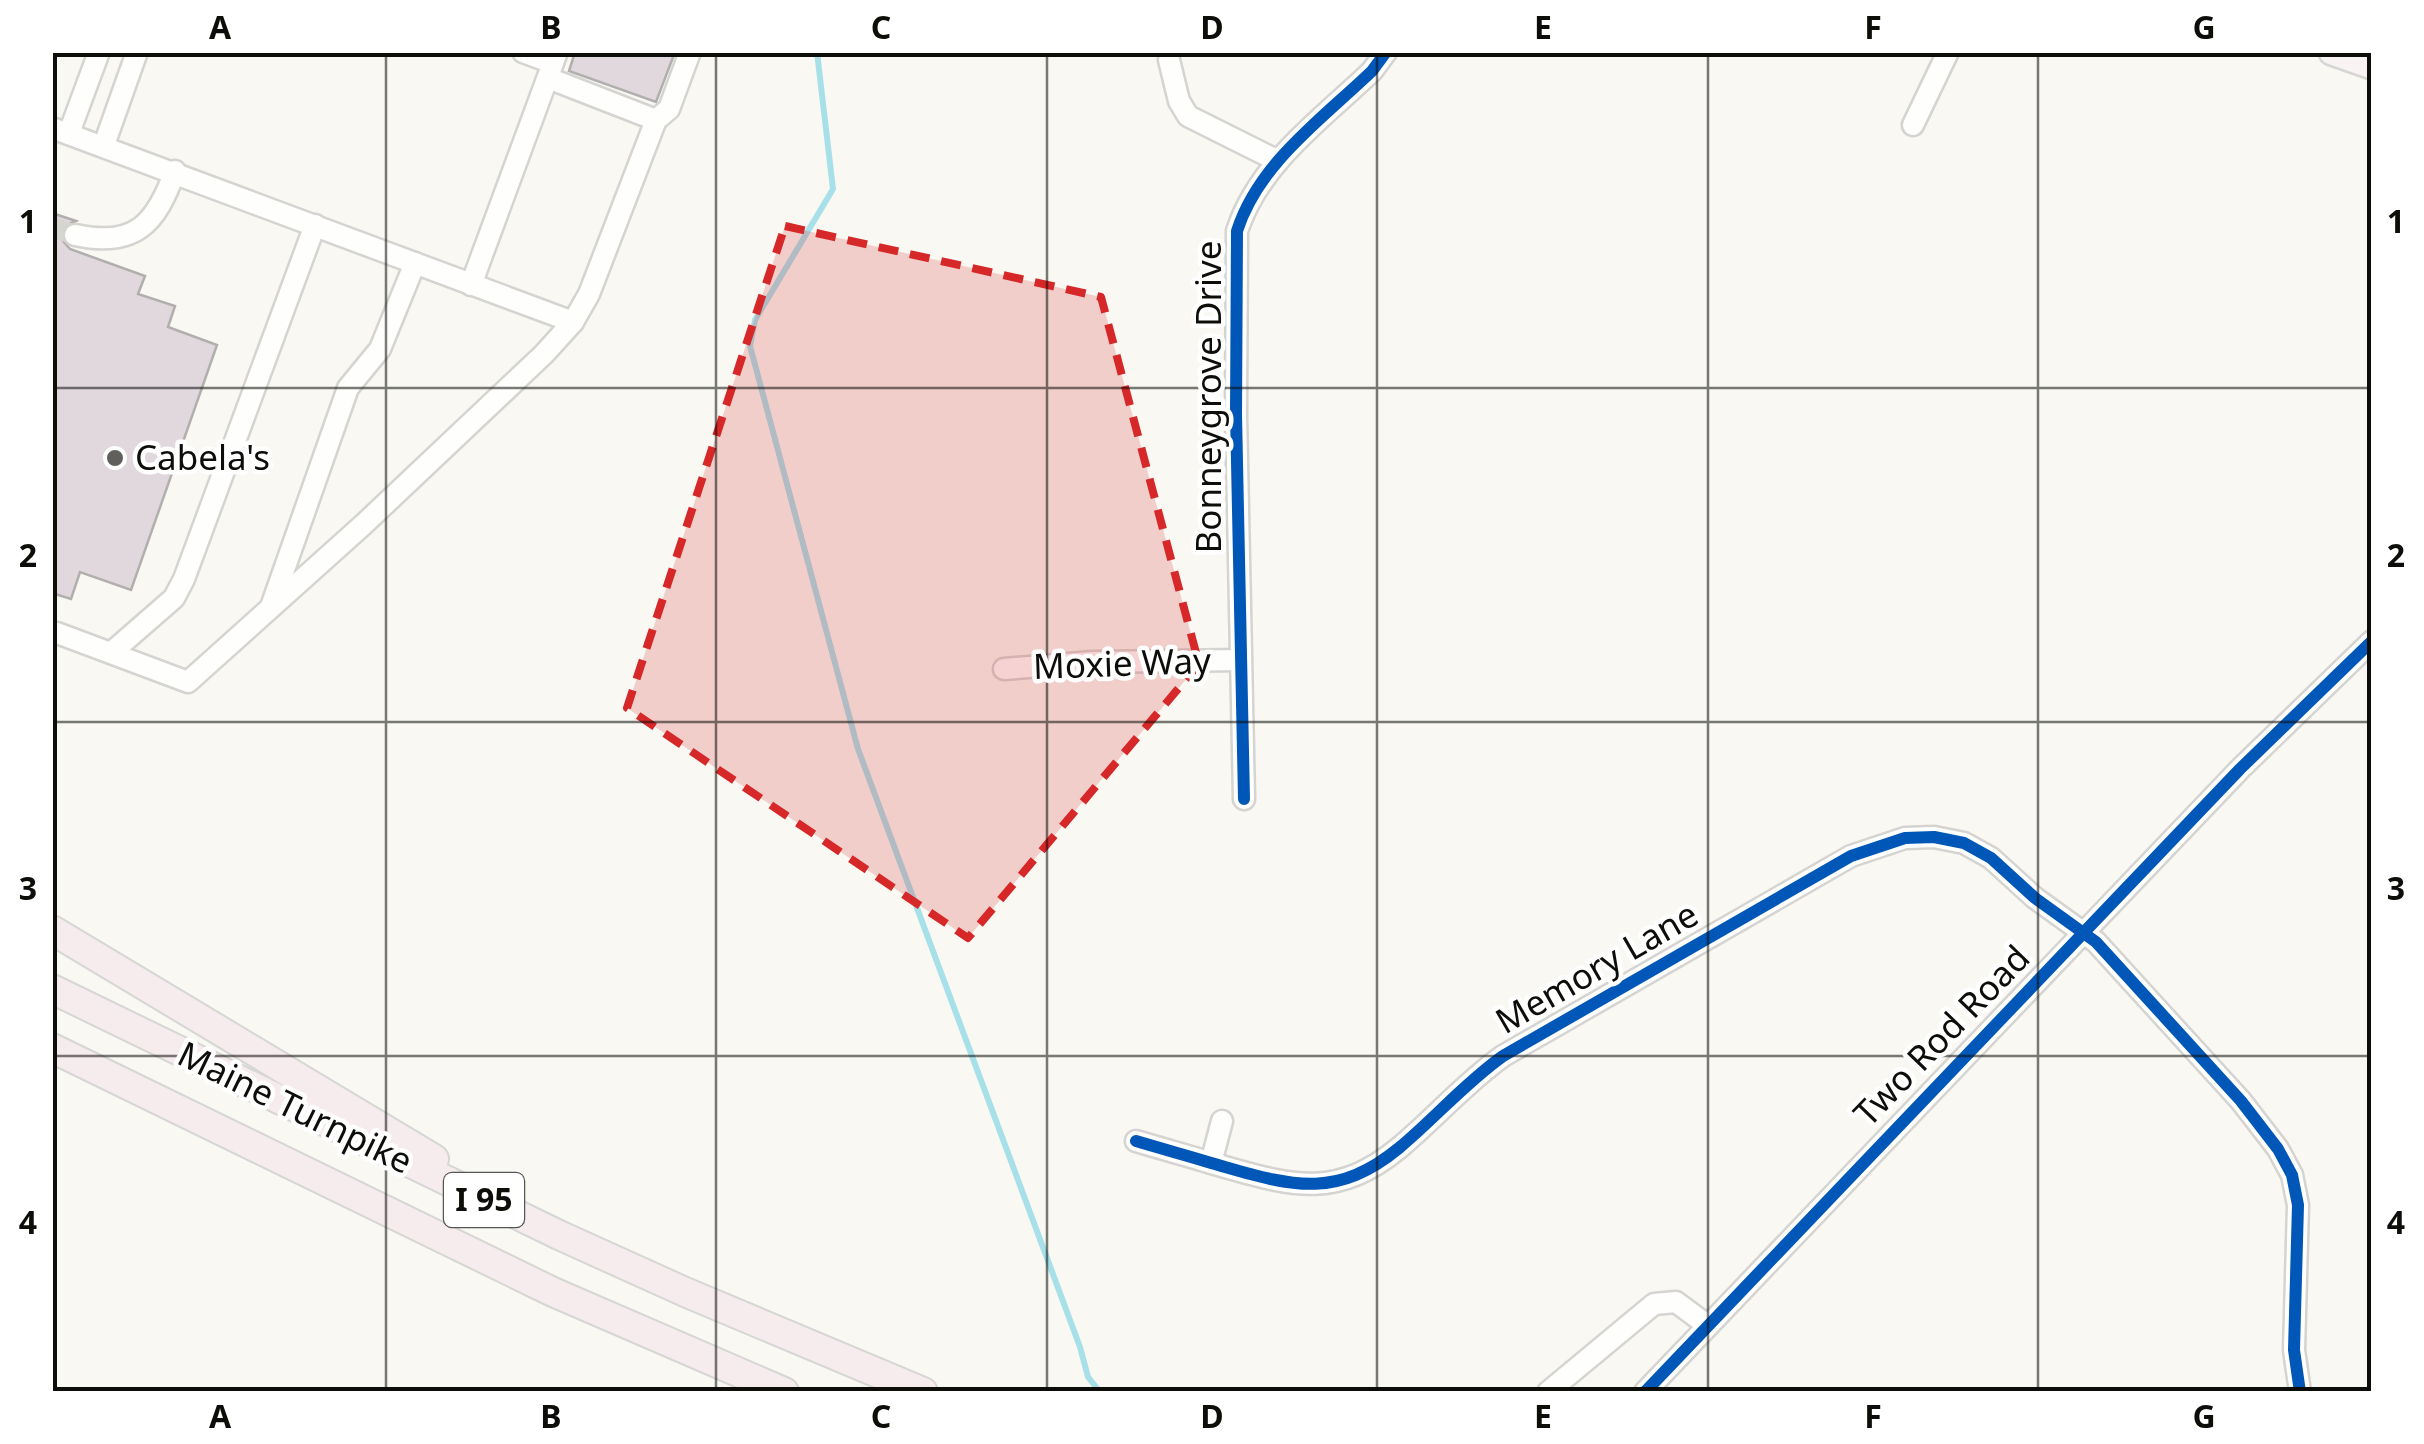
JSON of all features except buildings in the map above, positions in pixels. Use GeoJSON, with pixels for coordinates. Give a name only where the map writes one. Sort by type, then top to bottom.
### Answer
{"type":"FeatureCollection","features":[{"type":"Feature","properties":{"kind":"highway"},"geometry":{"type":"LineString","coordinates":[[52,930],[559,1235]]}},
{"type":"Feature","properties":{"kind":"highway","name":"Maine Turnpike"},"geometry":{"type":"LineString","coordinates":[[52,989],[559,1235],[924,1392]]}},
{"type":"Feature","properties":{"kind":"highway","name":"Maine Turnpike"},"geometry":{"type":"LineString","coordinates":[[52,1048],[554,1292],[784,1392]]}},
{"type":"Feature","properties":{"kind":"highway"},"geometry":{"type":"LineString","coordinates":[[52,1068],[99,1071]]}},
{"type":"Feature","properties":{"kind":"main road"},"geometry":{"type":"LineString","coordinates":[[2332,52],[2372,66]]}},
{"type":"Feature","properties":{"kind":"street"},"geometry":{"type":"LineString","coordinates":[[99,52],[61,130],[573,322]]}},
{"type":"Feature","properties":{"kind":"street"},"geometry":{"type":"LineString","coordinates":[[104,145],[136,52]]}},
{"type":"Feature","properties":{"kind":"street"},"geometry":{"type":"LineString","coordinates":[[523,52],[656,120]]}},
{"type":"Feature","properties":{"kind":"street"},"geometry":{"type":"LineString","coordinates":[[58,633],[188,682],[270,609],[544,354],[573,322],[595,279],[656,120],[670,109],[690,52]]}},
{"type":"Feature","properties":{"kind":"street","name":"Bonneygrove Drive"},"geometry":{"type":"LineString","coordinates":[[1244,799],[1236,242],[1247,202],[1278,161],[1372,71],[1386,52]]}},
{"type":"Feature","properties":{"kind":"street"},"geometry":{"type":"LineString","coordinates":[[1913,125],[1948,52]]}},
{"type":"Feature","properties":{"kind":"street"},"geometry":{"type":"LineString","coordinates":[[1169,60],[1179,101],[1188,116],[1278,161]]}},
{"type":"Feature","properties":{"kind":"street"},"geometry":{"type":"LineString","coordinates":[[471,285],[552,65]]}},
{"type":"Feature","properties":{"kind":"street"},"geometry":{"type":"LineString","coordinates":[[75,235],[103,239],[142,228],[161,208],[174,172]]}},
{"type":"Feature","properties":{"kind":"street"},"geometry":{"type":"LineString","coordinates":[[112,652],[174,598],[184,578],[315,225]]}},
{"type":"Feature","properties":{"kind":"street"},"geometry":{"type":"LineString","coordinates":[[270,609],[348,388],[380,349],[415,263]]}},
{"type":"Feature","properties":{"kind":"street","name":"Two Rod Road"},"geometry":{"type":"LineString","coordinates":[[1645,1392],[2240,770],[2372,641]]}},
{"type":"Feature","properties":{"kind":"street","name":"Moxie Way"},"geometry":{"type":"LineString","coordinates":[[1004,669],[1092,662],[1241,660]]}},
{"type":"Feature","properties":{"kind":"street","name":"Memory Lane"},"geometry":{"type":"LineString","coordinates":[[1136,1141],[1293,1186],[1328,1183],[1361,1172],[1401,1146],[1503,1056],[1834,865],[1883,843],[1934,838],[1978,850],[2083,933],[2130,978],[2278,1149],[2292,1175],[2298,1206],[2294,1350],[2300,1392]]}},
{"type":"Feature","properties":{"kind":"street"},"geometry":{"type":"LineString","coordinates":[[1211,1162],[1222,1120]]}},
{"type":"Feature","properties":{"kind":"street"},"geometry":{"type":"LineString","coordinates":[[1548,1392],[1629,1322],[1660,1302],[1683,1306],[1707,1324]]}},
{"type":"Feature","properties":{"kind":"highlighted area"},"geometry":{"type":"Polygon","coordinates":[[[785,226],[1101,297],[1199,664],[968,938],[627,708],[785,226]]]}},
{"type":"Feature","properties":{"kind":"waterway"},"geometry":{"type":"LineString","coordinates":[[817,52],[833,189],[755,320],[750,346],[858,749],[1088,1377],[1100,1392]]}},
{"type":"Feature","properties":{"kind":"tunnel"},"geometry":{"type":"LineString","coordinates":[[52,227],[75,235]]}},
{"type":"Feature","properties":{"kind":"cycle path"},"geometry":{"type":"LineString","coordinates":[[1244,799],[1236,414],[1237,231],[1260,184],[1276,163],[1372,71],[1386,52]]}},
{"type":"Feature","properties":{"kind":"cycle path"},"geometry":{"type":"LineString","coordinates":[[1645,1392],[2240,769],[2372,641]]}},
{"type":"Feature","properties":{"kind":"cycle path"},"geometry":{"type":"LineString","coordinates":[[1136,1141],[1273,1180],[1315,1184],[1356,1175],[1399,1148],[1503,1056],[1851,856],[1905,838],[1934,837],[1964,843],[1991,858],[2035,898],[2096,942],[2241,1101],[2278,1149],[2292,1175],[2298,1205],[2294,1350],[2300,1392]]}},
{"type":"Feature","properties":{"kind":"place","name":"Cabela's"},"geometry":{"type":"Point","coordinates":[115,458]}}]}
